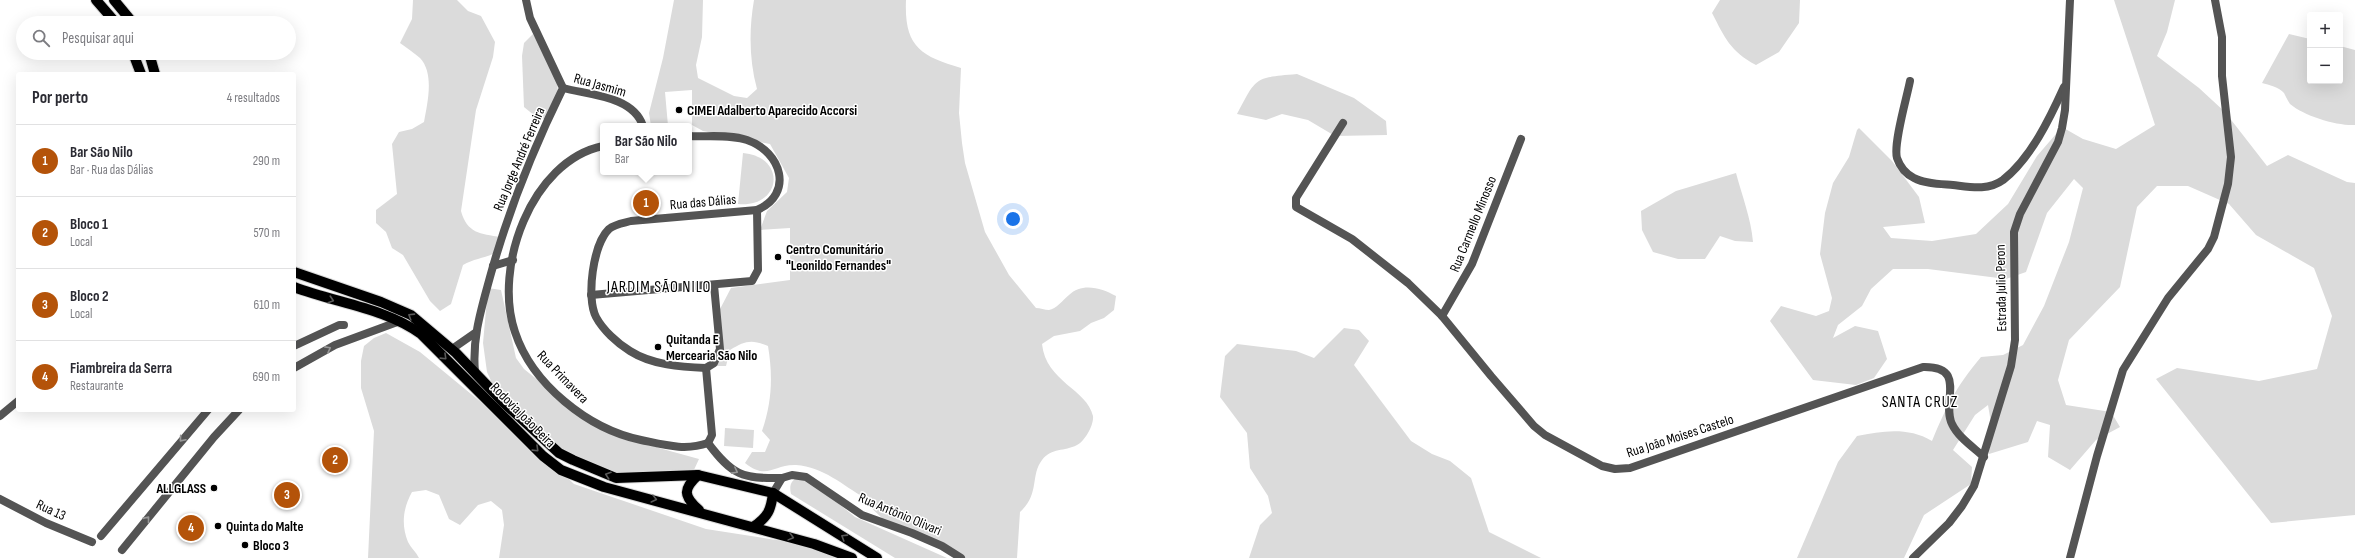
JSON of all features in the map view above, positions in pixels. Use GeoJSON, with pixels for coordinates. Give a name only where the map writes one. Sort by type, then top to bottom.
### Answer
{"type":"FeatureCollection","features":[{"type":"Feature","properties":{"kind":"main road"},"geometry":{"type":"LineString","coordinates":[[96,0],[110,16]]}},
{"type":"Feature","properties":{"kind":"main road"},"geometry":{"type":"LineString","coordinates":[[114,0],[127,16]]}},
{"type":"Feature","properties":{"kind":"main road"},"geometry":{"type":"LineString","coordinates":[[136,60],[140,72]]}},
{"type":"Feature","properties":{"kind":"main road"},"geometry":{"type":"LineString","coordinates":[[151,60],[154,72]]}},
{"type":"Feature","properties":{"kind":"main road","name":"Rodovia João Beira"},"geometry":{"type":"LineString","coordinates":[[296,273],[381,302],[411,315],[452,349],[503,402],[559,453],[590,468],[616,478],[698,475],[729,481],[773,493],[877,558]]}},
{"type":"Feature","properties":{"kind":"main road","name":"Rodovia João Beira"},"geometry":{"type":"LineString","coordinates":[[296,288],[400,321],[422,334],[524,438],[561,470],[604,487],[701,512],[814,544],[852,558]]}},
{"type":"Feature","properties":{"kind":"main road"},"geometry":{"type":"LineString","coordinates":[[698,475],[687,488],[687,495],[690,502],[701,512]]}},
{"type":"Feature","properties":{"kind":"main road"},"geometry":{"type":"LineString","coordinates":[[753,527],[765,519],[771,511],[773,493]]}},
{"type":"Feature","properties":{"kind":"street"},"geometry":{"type":"LineString","coordinates":[[526,0],[530,18],[563,88]]}},
{"type":"Feature","properties":{"kind":"street","name":"Estrada Julio Peron"},"geometry":{"type":"LineString","coordinates":[[1913,558],[1949,523],[1962,506],[1974,486],[2014,354],[2014,232],[2020,214],[2058,142],[2065,110],[2070,0]]}},
{"type":"Feature","properties":{"kind":"street"},"geometry":{"type":"LineString","coordinates":[[2070,558],[2097,456],[2123,370],[2168,298],[2208,249],[2220,219],[2228,184],[2230,157],[2222,83],[2221,27],[2215,0]]}},
{"type":"Feature","properties":{"kind":"street"},"geometry":{"type":"LineString","coordinates":[[1910,80],[1897,142],[1897,157],[1903,170],[1915,179],[1932,183],[1978,187],[1991,186],[2003,179],[2014,168],[2046,126],[2066,84]]}},
{"type":"Feature","properties":{"kind":"street","name":"Rua Jasmim"},"geometry":{"type":"LineString","coordinates":[[563,88],[621,102],[631,108],[640,118],[642,123]]}},
{"type":"Feature","properties":{"kind":"street","name":"Rua Jorge André Ferreira"},"geometry":{"type":"LineString","coordinates":[[475,372],[475,333],[503,231],[526,170],[563,88]]}},
{"type":"Feature","properties":{"kind":"street","name":"Rua João Moises Castelo"},"geometry":{"type":"LineString","coordinates":[[1343,123],[1295,203],[1298,210],[1342,232],[1394,271],[1442,316],[1534,426],[1554,442],[1602,466],[1615,469],[1630,468],[1923,367],[1939,369],[1949,377],[1951,390],[1951,423],[1955,431],[1984,457]]}},
{"type":"Feature","properties":{"kind":"street"},"geometry":{"type":"LineString","coordinates":[[591,295],[752,282],[758,270],[757,210],[773,200],[778,191],[780,178],[777,165],[770,156],[746,140],[692,136]]}},
{"type":"Feature","properties":{"kind":"street","name":"Rua Carmello Minosso"},"geometry":{"type":"LineString","coordinates":[[1442,316],[1472,264],[1521,139]]}},
{"type":"Feature","properties":{"kind":"street","name":"Rua Primavera"},"geometry":{"type":"LineString","coordinates":[[600,147],[575,157],[556,170],[538,192],[528,209],[513,260],[509,307],[514,332],[525,357],[541,377],[571,407],[589,420],[631,438],[681,448],[696,447],[708,443]]}},
{"type":"Feature","properties":{"kind":"street","name":"Rua das Dálias"},"geometry":{"type":"LineString","coordinates":[[706,368],[651,361],[628,350],[604,329],[596,316],[591,295],[598,249],[609,229],[620,223],[757,210]]}},
{"type":"Feature","properties":{"kind":"street"},"geometry":{"type":"LineString","coordinates":[[493,266],[513,260]]}},
{"type":"Feature","properties":{"kind":"street"},"geometry":{"type":"LineString","coordinates":[[708,443],[712,435],[706,368],[714,363],[720,349],[714,286]]}},
{"type":"Feature","properties":{"kind":"street"},"geometry":{"type":"LineString","coordinates":[[296,367],[335,345],[400,321]]}},
{"type":"Feature","properties":{"kind":"street"},"geometry":{"type":"LineString","coordinates":[[296,345],[339,325],[344,325]]}},
{"type":"Feature","properties":{"kind":"street"},"geometry":{"type":"LineString","coordinates":[[452,349],[459,346],[475,333]]}},
{"type":"Feature","properties":{"kind":"street"},"geometry":{"type":"LineString","coordinates":[[0,416],[16,403]]}},
{"type":"Feature","properties":{"kind":"street"},"geometry":{"type":"LineString","coordinates":[[101,536],[206,412]]}},
{"type":"Feature","properties":{"kind":"street"},"geometry":{"type":"LineString","coordinates":[[122,550],[236,412]]}},
{"type":"Feature","properties":{"kind":"street","name":"Rua Antônio Olivari"},"geometry":{"type":"LineString","coordinates":[[708,443],[731,470],[744,476],[761,479],[782,478],[792,475],[806,477],[862,515],[912,533],[942,546],[961,558]]}},
{"type":"Feature","properties":{"kind":"street"},"geometry":{"type":"LineString","coordinates":[[773,493],[782,478]]}},
{"type":"Feature","properties":{"kind":"street","name":"Rua 13"},"geometry":{"type":"LineString","coordinates":[[0,499],[46,523],[92,542]]}},
{"type":"Feature","properties":{"kind":"shaded area"},"geometry":{"type":"Polygon","coordinates":[[[413,0],[457,0],[468,11],[481,16],[495,42],[493,57],[476,110],[461,211],[467,224],[475,231],[501,237],[499,251],[463,265],[451,304],[440,311],[430,301],[403,255],[392,248],[386,232],[376,223],[376,210],[397,194],[392,144],[399,132],[412,129],[424,122],[427,107],[429,81],[425,65],[420,58],[400,43],[412,19],[413,0]]]}},
{"type":"Feature","properties":{"kind":"shaded area"},"geometry":{"type":"Polygon","coordinates":[[[674,0],[703,0],[702,37],[696,65],[698,78],[734,96],[747,98],[757,89],[751,56],[751,22],[754,0],[906,0],[908,28],[917,47],[935,59],[961,68],[959,113],[965,163],[985,232],[1009,275],[1036,308],[1047,310],[1052,309],[1074,291],[1086,287],[1105,291],[1116,296],[1114,310],[1104,318],[1091,323],[1080,331],[1054,336],[1042,344],[1045,357],[1051,367],[1058,376],[1083,399],[1089,407],[1093,420],[1088,432],[1080,443],[1072,447],[1050,453],[1038,466],[1033,492],[1030,499],[1020,512],[1017,558],[956,558],[883,519],[864,501],[865,498],[824,473],[806,466],[796,465],[788,465],[770,470],[759,471],[745,463],[752,452],[765,452],[770,440],[762,431],[768,410],[771,389],[771,368],[768,346],[757,342],[744,343],[730,350],[726,366],[713,366],[722,352],[719,311],[731,288],[790,280],[790,228],[760,230],[767,211],[787,192],[789,178],[770,144],[703,131],[692,125],[692,90],[665,92],[668,123],[651,123],[649,113],[663,58],[674,0]]]}},
{"type":"Feature","properties":{"kind":"shaded area"},"geometry":{"type":"Polygon","coordinates":[[[1720,0],[1800,0],[1799,23],[1779,52],[1756,65],[1747,60],[1734,49],[1721,30],[1712,13],[1720,0]]]}},
{"type":"Feature","properties":{"kind":"shaded area"},"geometry":{"type":"Polygon","coordinates":[[[2114,0],[2175,0],[2167,32],[2157,56],[2199,88],[2225,112],[2267,166],[2288,155],[2347,182],[2355,183],[2355,515],[2271,523],[2156,379],[2177,368],[2259,381],[2317,369],[2332,316],[2314,268],[2256,235],[2229,204],[2188,186],[2157,186],[2137,207],[2120,287],[2069,340],[2058,380],[2066,405],[2111,412],[2120,427],[2096,440],[2070,470],[2048,457],[2050,425],[2037,421],[2028,442],[1989,454],[1991,423],[1988,405],[1975,415],[1953,450],[1972,467],[1971,484],[1924,515],[1904,558],[1797,558],[1838,462],[1857,436],[1895,431],[1914,434],[1932,441],[1942,417],[1953,397],[1981,357],[2003,355],[2023,345],[2044,306],[2069,242],[2083,188],[2074,179],[2047,213],[2026,272],[2006,279],[1928,269],[1893,269],[1871,289],[1862,306],[1838,325],[1833,338],[1855,326],[1878,331],[1887,359],[1874,378],[1856,385],[1813,380],[1770,321],[1781,306],[1816,316],[1829,311],[1832,298],[1820,254],[1825,213],[1833,183],[1849,157],[1857,130],[1859,128],[1892,161],[1919,197],[1925,223],[1883,227],[1891,238],[1932,241],[1976,234],[2008,204],[2037,156],[2062,127],[2083,139],[2116,149],[2155,125],[2114,0]]]}},
{"type":"Feature","properties":{"kind":"shaded area"},"geometry":{"type":"Polygon","coordinates":[[[533,34],[557,80],[558,93],[547,120],[535,116],[524,107],[522,56],[524,43],[533,34]]]}},
{"type":"Feature","properties":{"kind":"shaded area"},"geometry":{"type":"Polygon","coordinates":[[[2289,34],[2307,38],[2307,84],[2343,84],[2343,47],[2355,50],[2355,125],[2339,124],[2312,116],[2290,104],[2284,93],[2279,89],[2262,83],[2289,34]]]}},
{"type":"Feature","properties":{"kind":"shaded area"},"geometry":{"type":"Polygon","coordinates":[[[1297,74],[1354,98],[1386,121],[1387,135],[1335,136],[1308,120],[1282,114],[1266,120],[1237,114],[1249,92],[1258,81],[1264,78],[1297,74]]]}},
{"type":"Feature","properties":{"kind":"shaded area"},"geometry":{"type":"Polygon","coordinates":[[[743,153],[757,157],[767,163],[772,172],[774,182],[771,191],[764,198],[753,203],[738,204],[743,153]]]}},
{"type":"Feature","properties":{"kind":"shaded area"},"geometry":{"type":"Polygon","coordinates":[[[1736,173],[1748,216],[1753,242],[1735,241],[1720,236],[1705,259],[1678,259],[1653,252],[1642,230],[1641,211],[1676,191],[1736,173]]]}},
{"type":"Feature","properties":{"kind":"shaded area"},"geometry":{"type":"Polygon","coordinates":[[[488,288],[501,290],[516,358],[524,369],[580,414],[659,448],[699,459],[693,472],[614,475],[561,450],[509,403],[493,385],[487,372],[483,343],[488,288]]]}},
{"type":"Feature","properties":{"kind":"shaded area"},"geometry":{"type":"Polygon","coordinates":[[[1344,328],[1359,330],[1369,341],[1354,365],[1411,441],[1432,454],[1450,461],[1471,478],[1489,532],[1541,558],[1249,558],[1260,525],[1272,513],[1268,496],[1250,468],[1247,433],[1220,397],[1225,356],[1237,344],[1296,351],[1314,358],[1344,328]]]}},
{"type":"Feature","properties":{"kind":"shaded area"},"geometry":{"type":"Polygon","coordinates":[[[386,333],[420,352],[533,445],[574,484],[706,529],[828,548],[842,558],[499,558],[504,525],[502,510],[491,501],[478,505],[460,525],[449,519],[439,495],[426,490],[412,492],[404,517],[404,529],[408,542],[419,558],[368,558],[374,431],[361,388],[361,361],[364,346],[374,338],[386,333]]]}},
{"type":"Feature","properties":{"kind":"shaded area"},"geometry":{"type":"Polygon","coordinates":[[[725,428],[754,430],[753,448],[724,446],[725,428]]]}},
{"type":"Feature","properties":{"kind":"shaded area"},"geometry":{"type":"Polygon","coordinates":[[[798,477],[807,478],[855,517],[947,558],[895,558],[791,494],[791,484],[798,477]]]}},
{"type":"Feature","properties":{"kind":"place","name":"CIMEI Adalberto Aparecido Accorsi"},"geometry":{"type":"Point","coordinates":[679,110]}},
{"type":"Feature","properties":{"kind":"place","name":"Bar São Nilo"},"geometry":{"type":"Point","coordinates":[646,203]}},
{"type":"Feature","properties":{"kind":"place","name":"Centro Comunitário \"Leonildo Fernandes\""},"geometry":{"type":"Point","coordinates":[778,257]}},
{"type":"Feature","properties":{"kind":"place","name":"Quitanda E Mercearia São Nilo"},"geometry":{"type":"Point","coordinates":[658,347]}},
{"type":"Feature","properties":{"kind":"place","name":"Bloco 1"},"geometry":{"type":"Point","coordinates":[335,460]}},
{"type":"Feature","properties":{"kind":"place","name":"ALLGLASS"},"geometry":{"type":"Point","coordinates":[214,488]}},
{"type":"Feature","properties":{"kind":"place","name":"Bloco 2"},"geometry":{"type":"Point","coordinates":[287,495]}},
{"type":"Feature","properties":{"kind":"place","name":"Quinta do Malte"},"geometry":{"type":"Point","coordinates":[218,526]}},
{"type":"Feature","properties":{"kind":"place","name":"Fiambreira da Serra"},"geometry":{"type":"Point","coordinates":[191,528]}},
{"type":"Feature","properties":{"kind":"place","name":"Bloco 3"},"geometry":{"type":"Point","coordinates":[245,545]}},
{"type":"Feature","properties":{"kind":"district","name":"JARDIM SÃO NILO"},"geometry":{"type":"Point","coordinates":[659,287]}},
{"type":"Feature","properties":{"kind":"district","name":"SANTA CRUZ"},"geometry":{"type":"Point","coordinates":[1920,402]}}]}
